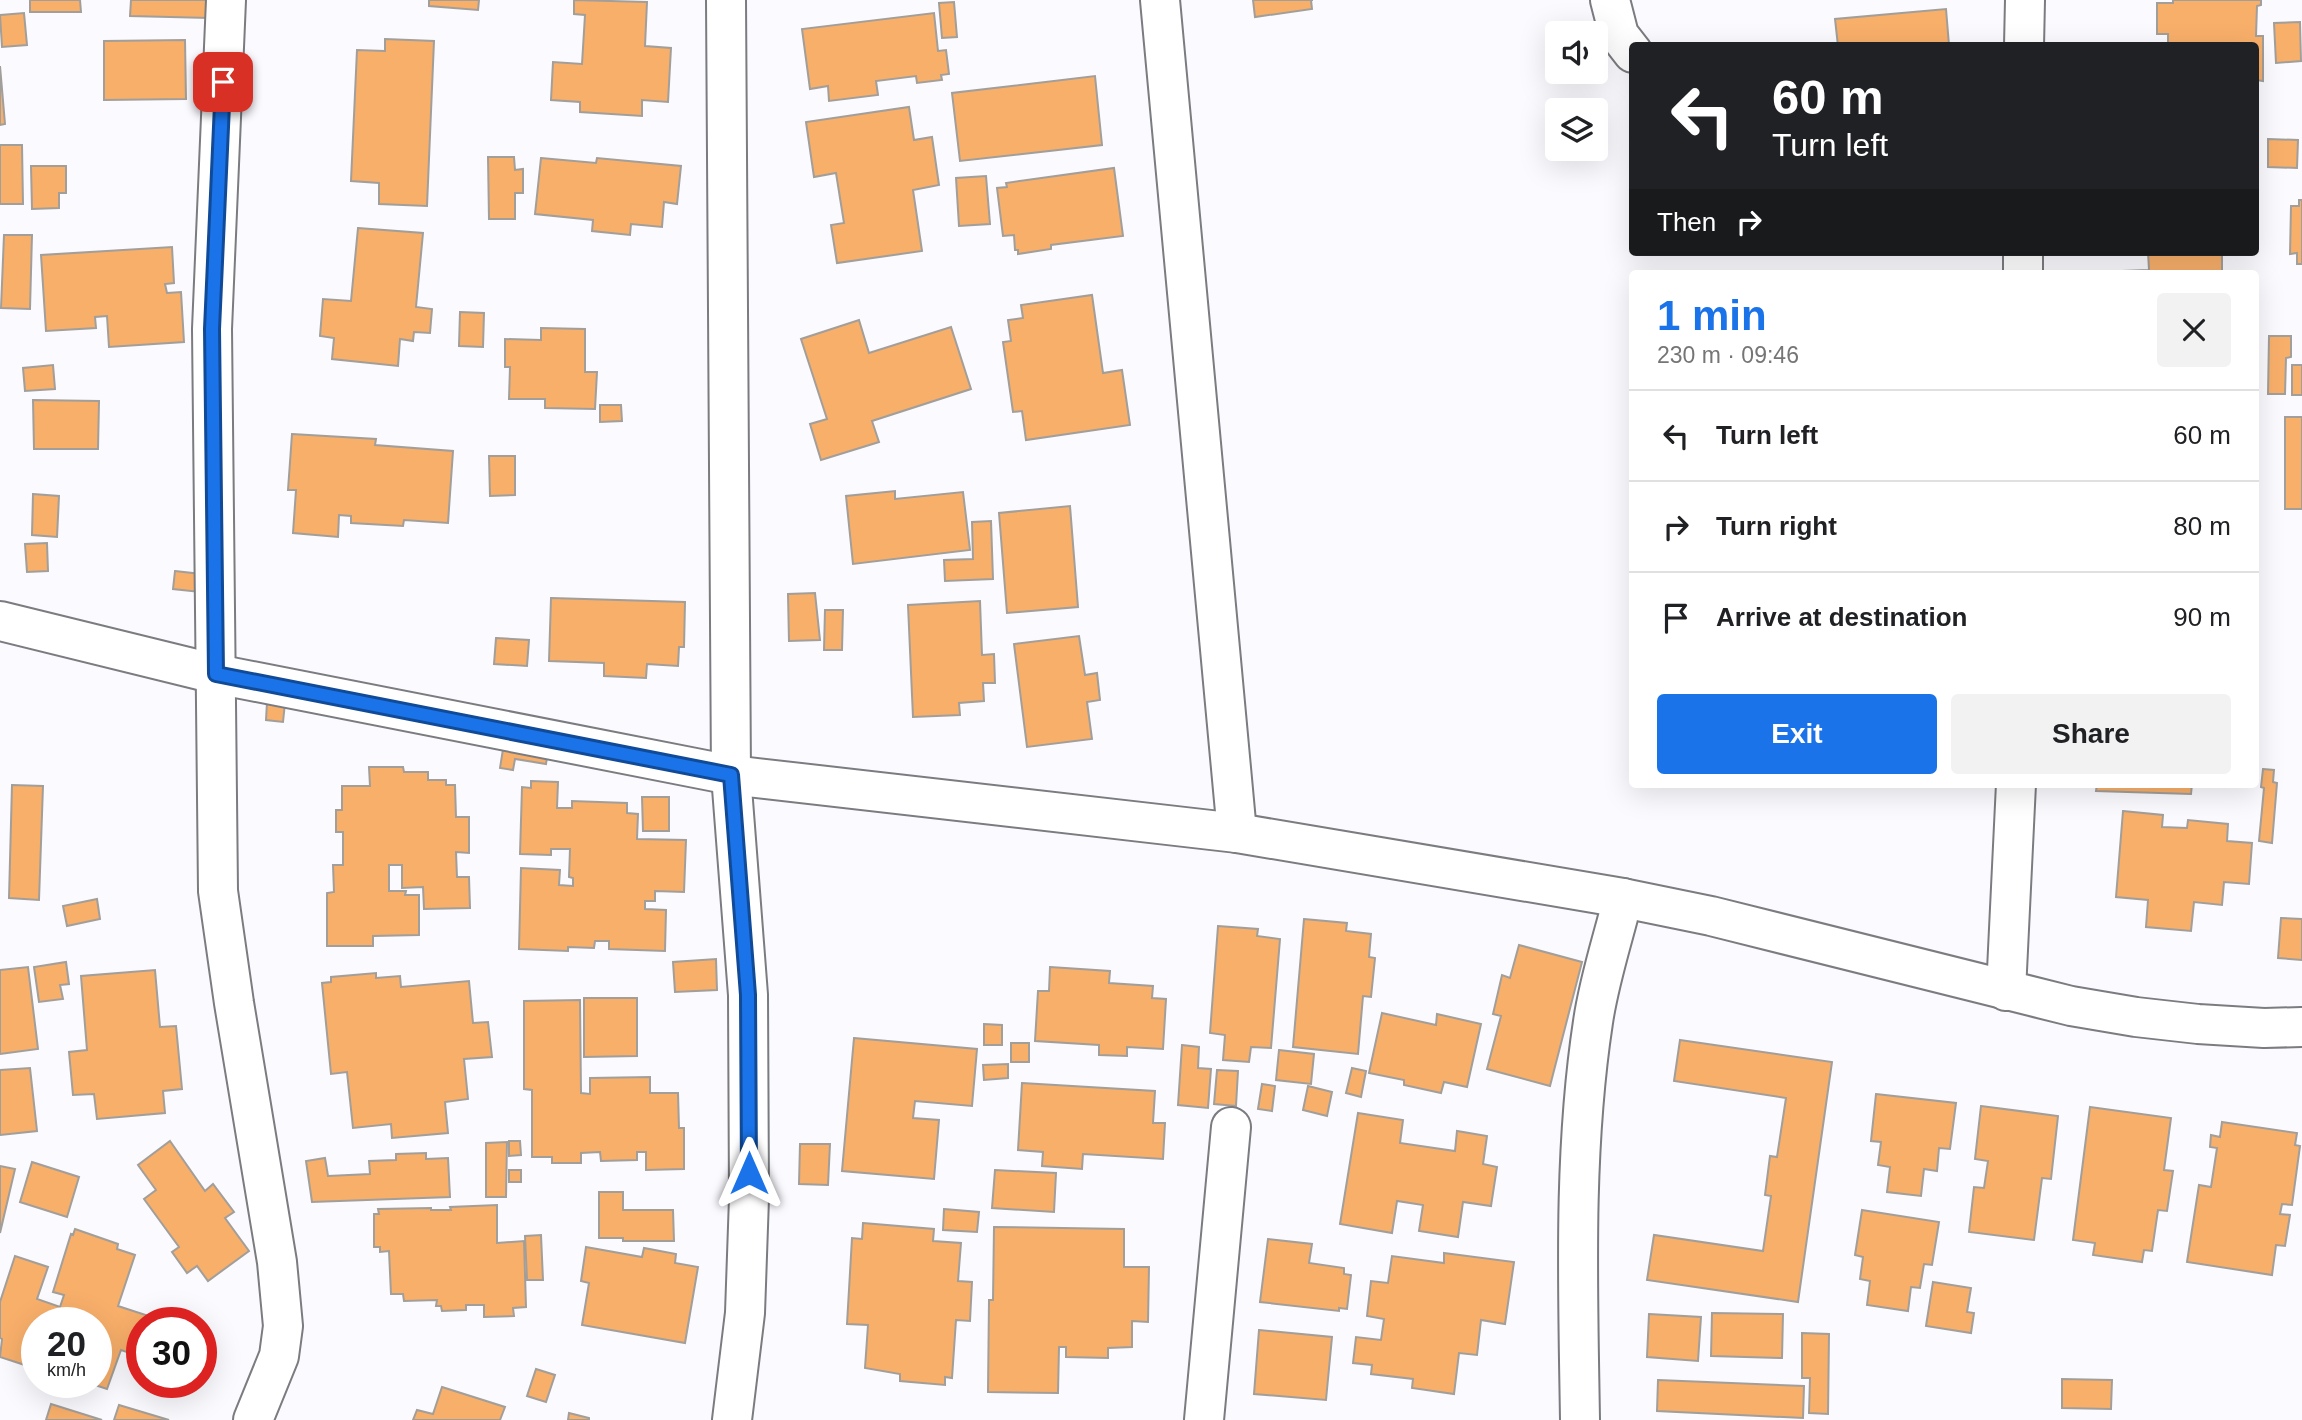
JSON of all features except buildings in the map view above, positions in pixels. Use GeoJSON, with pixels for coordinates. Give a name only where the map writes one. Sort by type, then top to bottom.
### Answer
{"type":"FeatureCollection","features":[{"type":"Feature","properties":{"kind":"street"},"geometry":{"type":"LineString","coordinates":[[226,0],[212,329],[218,891],[277,1262],[282,1326],[279,1356],[254,1420]]}},
{"type":"Feature","properties":{"kind":"street"},"geometry":{"type":"LineString","coordinates":[[726,0],[731,775],[748,995],[749,1198],[745,1313],[732,1420]]}},
{"type":"Feature","properties":{"kind":"street"},"geometry":{"type":"LineString","coordinates":[[1160,0],[1237,833]]}},
{"type":"Feature","properties":{"kind":"street"},"geometry":{"type":"LineString","coordinates":[[1610,0],[1619,35],[1629,48]]}},
{"type":"Feature","properties":{"kind":"street"},"geometry":{"type":"LineString","coordinates":[[2024,42],[2025,0]]}},
{"type":"Feature","properties":{"kind":"street"},"geometry":{"type":"LineString","coordinates":[[0,621],[216,674],[731,775],[1237,833],[1623,898],[1711,916],[2006,991],[2136,1017],[2264,1028],[2302,1027]]}},
{"type":"Feature","properties":{"kind":"street"},"geometry":{"type":"LineString","coordinates":[[2006,991],[2016,788]]}},
{"type":"Feature","properties":{"kind":"street"},"geometry":{"type":"LineString","coordinates":[[1580,1420],[1577,1258],[1583,1105],[1593,1020],[1623,898]]}},
{"type":"Feature","properties":{"kind":"street"},"geometry":{"type":"LineString","coordinates":[[1204,1420],[1231,1127]]}},
{"type":"Feature","properties":{"kind":"route"},"geometry":{"type":"LineString","coordinates":[[223,82],[212,329],[216,674],[731,775],[748,995],[749,1173]]}}]}
